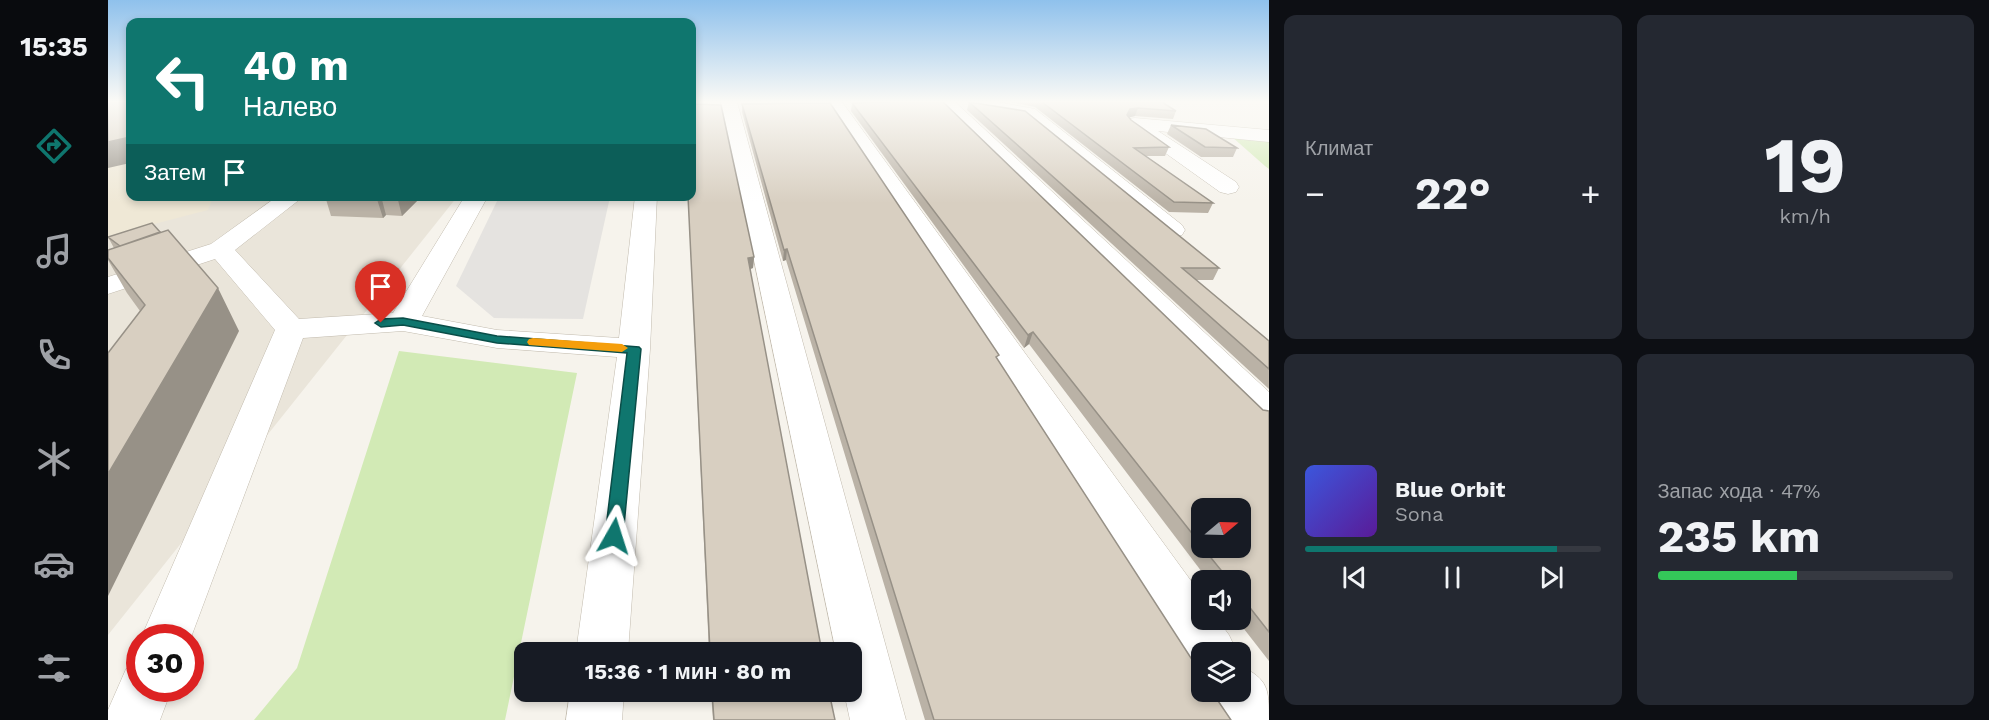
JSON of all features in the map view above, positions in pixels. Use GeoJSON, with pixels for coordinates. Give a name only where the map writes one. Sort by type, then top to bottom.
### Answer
{"type":"FeatureCollection","features":[{"type":"Feature","properties":{"kind":"street"},"geometry":{"type":"LineString","coordinates":[[736,136],[878,720]]}},
{"type":"Feature","properties":{"kind":"street"},"geometry":{"type":"LineString","coordinates":[[859,136],[1205,642]]}},
{"type":"Feature","properties":{"kind":"street"},"geometry":{"type":"LineString","coordinates":[[980,136],[1269,412]]}},
{"type":"Feature","properties":{"kind":"street"},"geometry":{"type":"LineString","coordinates":[[1057,136],[1173,230]]}},
{"type":"Feature","properties":{"kind":"street"},"geometry":{"type":"LineString","coordinates":[[1153,136],[1228,187]]}},
{"type":"Feature","properties":{"kind":"street"},"geometry":{"type":"LineString","coordinates":[[108,286],[220,249],[286,201]]}},
{"type":"Feature","properties":{"kind":"street"},"geometry":{"type":"LineString","coordinates":[[403,322],[474,201]]}},
{"type":"Feature","properties":{"kind":"street"},"geometry":{"type":"LineString","coordinates":[[603,642],[634,349],[646,201]]}},
{"type":"Feature","properties":{"kind":"street"},"geometry":{"type":"LineString","coordinates":[[220,249],[291,329]]}},
{"type":"Feature","properties":{"kind":"street"},"geometry":{"type":"LineString","coordinates":[[291,329],[403,322],[497,339],[634,349]]}},
{"type":"Feature","properties":{"kind":"street"},"geometry":{"type":"LineString","coordinates":[[172,624],[291,329]]}},
{"type":"Feature","properties":{"kind":"street"},"geometry":{"type":"LineString","coordinates":[[132,720],[139,702]]}},
{"type":"Feature","properties":{"kind":"street"},"geometry":{"type":"LineString","coordinates":[[594,720],[596,702]]}},
{"type":"Feature","properties":{"kind":"street"},"geometry":{"type":"LineString","coordinates":[[1245,702],[1258,720]]}},
{"type":"Feature","properties":{"kind":"shaded area"},"geometry":{"type":"Polygon","coordinates":[[[108,136],[116,136],[126,179],[126,201],[454,201],[108,635],[108,136]]]}},
{"type":"Feature","properties":{"kind":"shaded area"},"geometry":{"type":"Polygon","coordinates":[[[108,136],[126,136],[126,201],[212,201],[208,210],[108,236],[108,136]]]}},
{"type":"Feature","properties":{"kind":"shaded area"},"geometry":{"type":"Polygon","coordinates":[[[497,201],[609,201],[583,319],[494,318],[456,286],[497,201]]]}},
{"type":"Feature","properties":{"kind":"green space"},"geometry":{"type":"Polygon","coordinates":[[[1231,136],[1269,140],[1269,169],[1265,166],[1231,136]]]}},
{"type":"Feature","properties":{"kind":"green space"},"geometry":{"type":"Polygon","coordinates":[[[399,351],[577,373],[521,642],[514,642],[514,677],[505,720],[254,720],[297,668],[399,351]]]}},
{"type":"Feature","properties":{"kind":"building"},"geometry":{"type":"Polygon","coordinates":[[[108,136],[126,136],[126,138],[108,142],[108,136]]]}},
{"type":"Feature","properties":{"kind":"building"},"geometry":{"type":"Polygon","coordinates":[[[696,136],[728,136],[754,257],[748,258],[820,642],[710,642],[688,201],[696,201],[696,136]]]}},
{"type":"Feature","properties":{"kind":"building"},"geometry":{"type":"Polygon","coordinates":[[[751,136],[852,136],[999,355],[996,357],[1191,658],[1191,702],[1219,702],[1231,720],[934,720],[787,249],[784,250],[751,136]]]}},
{"type":"Feature","properties":{"kind":"building"},"geometry":{"type":"Polygon","coordinates":[[[877,136],[978,136],[1263,410],[1269,411],[1269,632],[1251,609],[1251,570],[1221,570],[1211,558],[1251,558],[1251,498],[1191,498],[1191,532],[1033,332],[1028,335],[877,136]]]}},
{"type":"Feature","properties":{"kind":"building"},"geometry":{"type":"Polygon","coordinates":[[[1007,136],[1055,136],[1219,268],[1182,268],[1269,341],[1269,369],[1007,136]]]}},
{"type":"Feature","properties":{"kind":"building"},"geometry":{"type":"Polygon","coordinates":[[[1086,136],[1153,136],[1169,147],[1134,148],[1213,203],[1174,202],[1086,136]]]}},
{"type":"Feature","properties":{"kind":"building"},"geometry":{"type":"Polygon","coordinates":[[[1187,136],[1217,136],[1237,148],[1205,147],[1187,136]]]}},
{"type":"Feature","properties":{"kind":"building"},"geometry":{"type":"Polygon","coordinates":[[[152,223],[160,232],[120,246],[108,237],[152,223]]]}},
{"type":"Feature","properties":{"kind":"building"},"geometry":{"type":"Polygon","coordinates":[[[168,230],[218,288],[108,474],[108,353],[145,305],[108,258],[108,250],[168,230]]]}},
{"type":"Feature","properties":{"kind":"building"},"geometry":{"type":"Polygon","coordinates":[[[713,702],[831,702],[835,720],[714,720],[713,702]]]}},
{"type":"Feature","properties":{"kind":"slow traffic"},"geometry":{"type":"LineString","coordinates":[[533,342],[622,348]]}},
{"type":"Feature","properties":{"kind":"route"},"geometry":{"type":"LineString","coordinates":[[381,323],[403,322],[497,339],[634,349],[614,536]]}}]}
